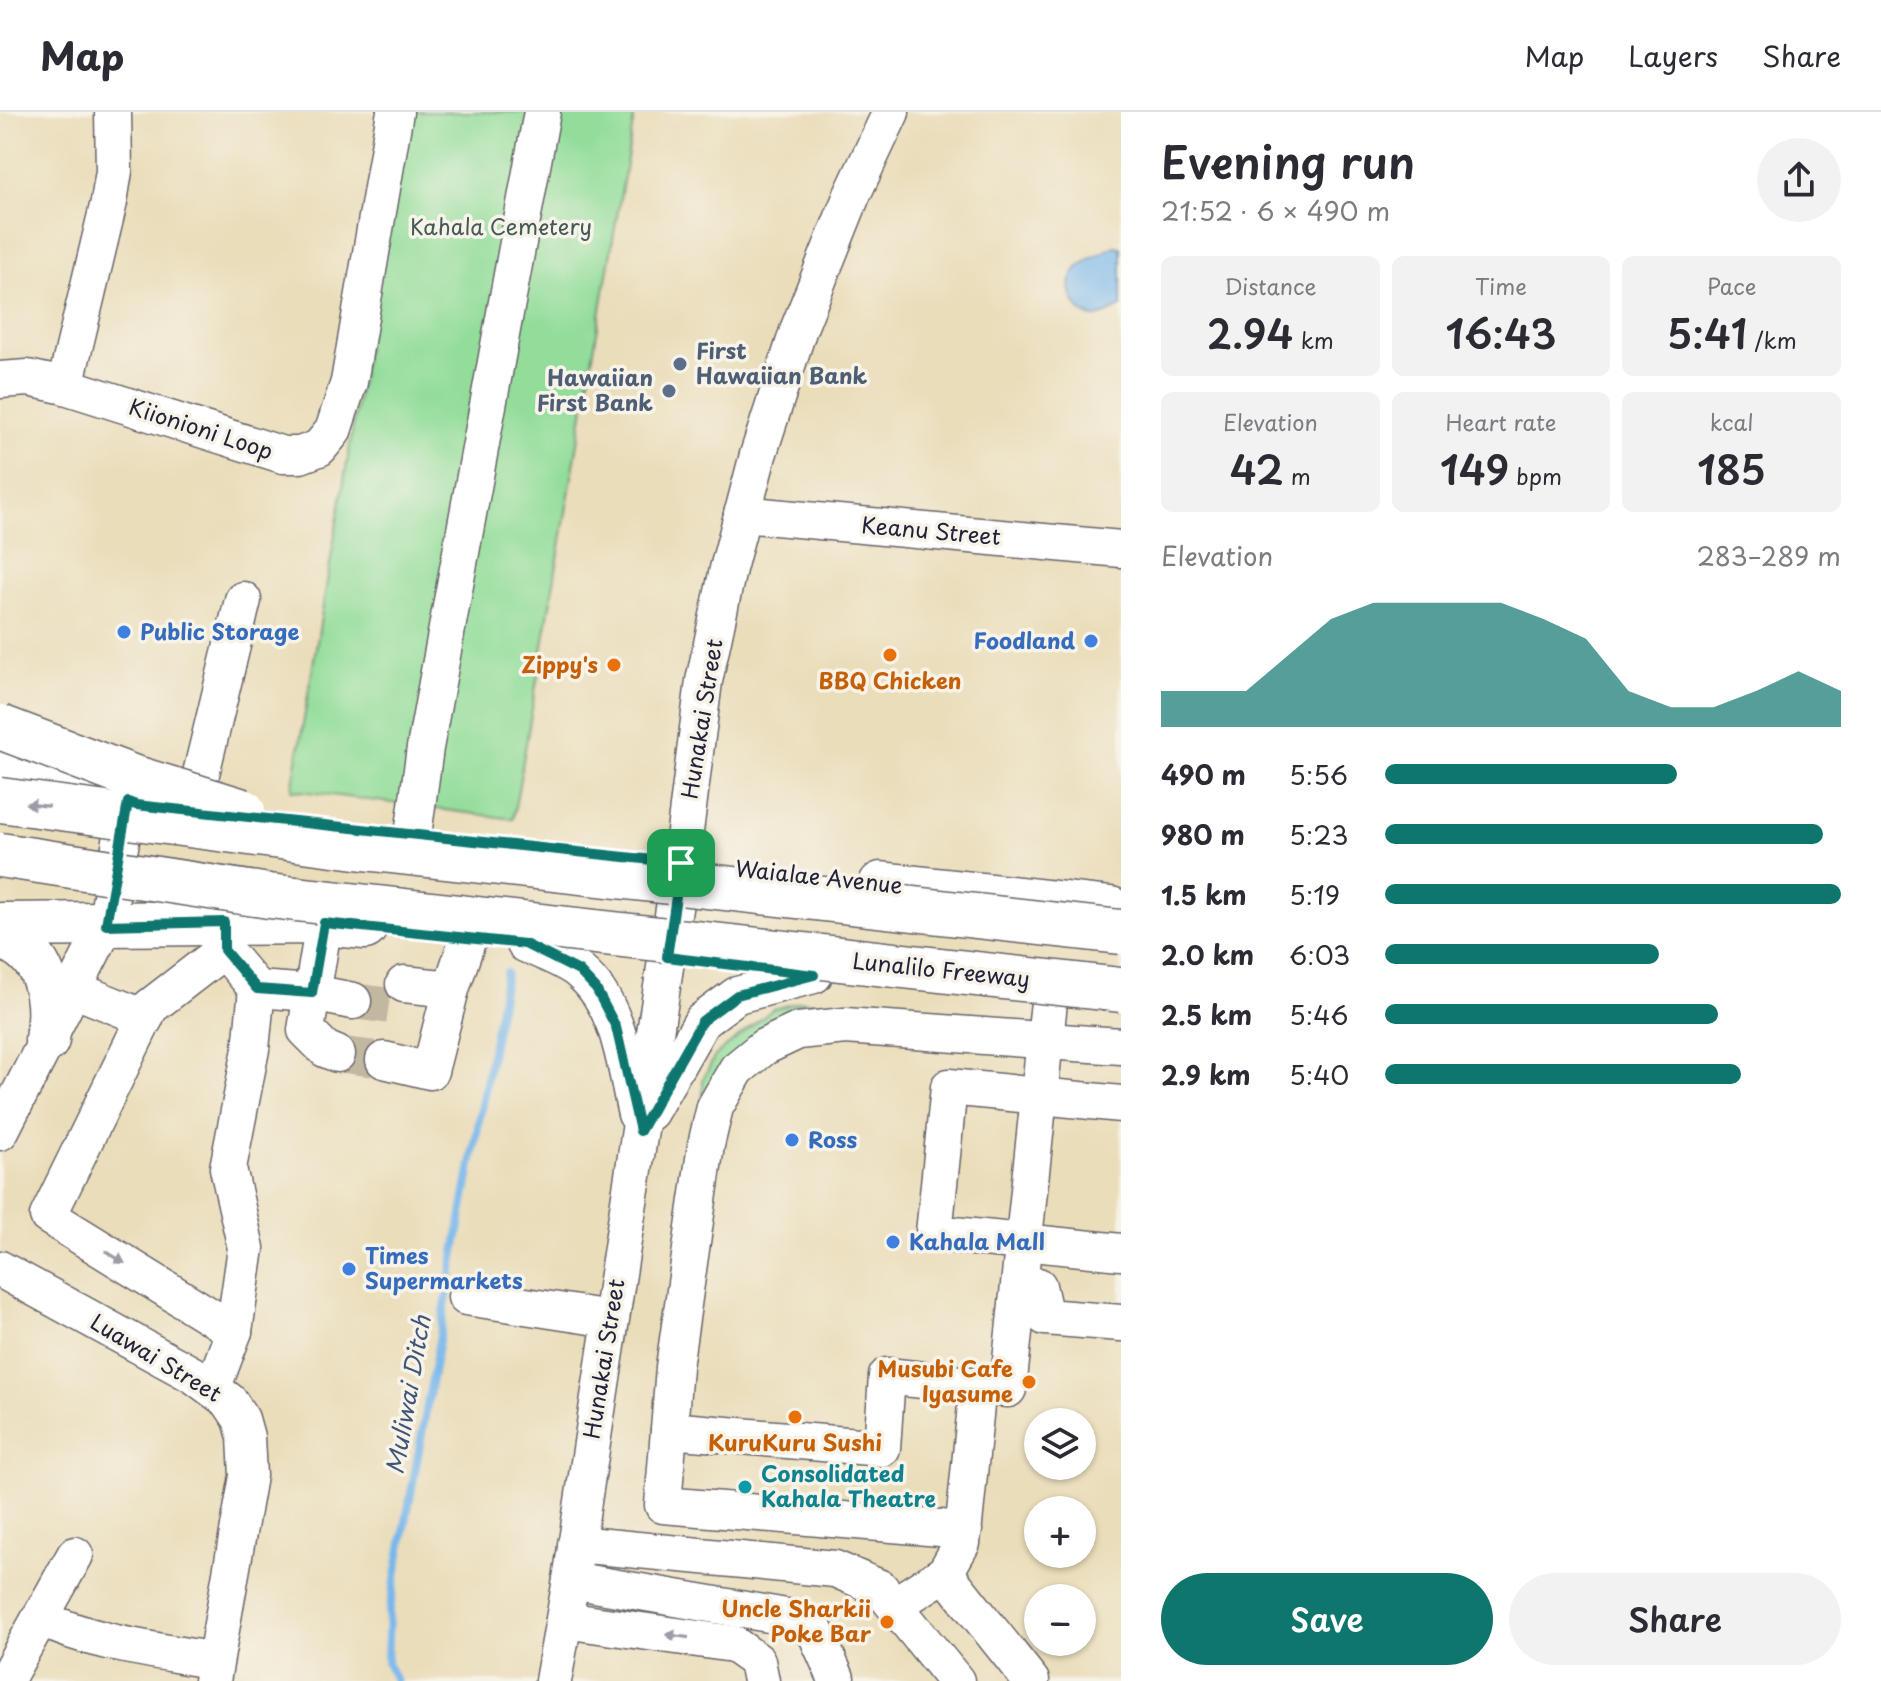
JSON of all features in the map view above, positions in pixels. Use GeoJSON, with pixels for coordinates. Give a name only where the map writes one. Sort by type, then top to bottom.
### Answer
{"type":"FeatureCollection","features":[{"type":"Feature","properties":{"kind":"main road"},"geometry":{"type":"LineString","coordinates":[[0,727],[132,777],[364,848]]}},
{"type":"Feature","properties":{"kind":"main road","name":"Waialae Avenue"},"geometry":{"type":"LineString","coordinates":[[0,757],[136,805],[1121,910]]}},
{"type":"Feature","properties":{"kind":"main road"},"geometry":{"type":"LineString","coordinates":[[0,800],[364,848],[1121,932]]}},
{"type":"Feature","properties":{"kind":"main road","name":"Lunalilo Freeway"},"geometry":{"type":"LineString","coordinates":[[0,855],[269,896],[1121,990]]}},
{"type":"Feature","properties":{"kind":"main road"},"geometry":{"type":"LineString","coordinates":[[0,874],[269,896]]}},
{"type":"Feature","properties":{"kind":"main road"},"geometry":{"type":"LineString","coordinates":[[0,925],[106,925],[224,936],[324,923],[814,975],[1045,1028],[1121,1011]]}},
{"type":"Feature","properties":{"kind":"main road"},"geometry":{"type":"LineString","coordinates":[[0,937],[28,952],[42,971],[50,1006],[47,1040]]}},
{"type":"Feature","properties":{"kind":"street"},"geometry":{"type":"LineString","coordinates":[[0,380],[28,378],[65,386],[109,202],[114,171],[113,112]]}},
{"type":"Feature","properties":{"kind":"street","name":"Kiionioni Loop"},"geometry":{"type":"LineString","coordinates":[[65,386],[283,455],[300,455],[319,448],[333,431],[349,382],[395,112]]}},
{"type":"Feature","properties":{"kind":"street"},"geometry":{"type":"LineString","coordinates":[[413,835],[428,732],[542,112]]}},
{"type":"Feature","properties":{"kind":"street","name":"Hunakai Street"},"geometry":{"type":"LineString","coordinates":[[553,1681],[681,863],[704,681],[698,645],[816,284],[852,195],[891,112]]}},
{"type":"Feature","properties":{"kind":"street","name":"Keanu Street"},"geometry":{"type":"LineString","coordinates":[[742,514],[1121,549]]}},
{"type":"Feature","properties":{"kind":"street"},"geometry":{"type":"LineString","coordinates":[[192,811],[243,600]]}},
{"type":"Feature","properties":{"kind":"street"},"geometry":{"type":"LineString","coordinates":[[0,1132],[106,925],[128,802]]}},
{"type":"Feature","properties":{"kind":"street"},"geometry":{"type":"LineString","coordinates":[[257,989],[311,996],[348,1016],[325,1049],[306,1030],[311,996],[324,923]]}},
{"type":"Feature","properties":{"kind":"street"},"geometry":{"type":"LineString","coordinates":[[213,1387],[234,1331],[246,1248],[228,1168],[251,1049],[257,989],[224,936],[150,1007],[48,1216],[234,1331]]}},
{"type":"Feature","properties":{"kind":"street"},"geometry":{"type":"LineString","coordinates":[[443,1019],[394,1022],[430,1071],[468,938]]}},
{"type":"Feature","properties":{"kind":"street"},"geometry":{"type":"LineString","coordinates":[[525,944],[579,971],[596,989],[616,1027],[640,1131]]}},
{"type":"Feature","properties":{"kind":"street"},"geometry":{"type":"LineString","coordinates":[[640,1131],[702,1021],[737,995],[814,975]]}},
{"type":"Feature","properties":{"kind":"street"},"geometry":{"type":"LineString","coordinates":[[73,989],[145,1018]]}},
{"type":"Feature","properties":{"kind":"street"},"geometry":{"type":"LineString","coordinates":[[964,1530],[663,1505],[674,1367],[706,1145],[715,1107],[737,1069],[764,1047],[798,1031],[845,1026],[1045,1028],[1121,1046]]}},
{"type":"Feature","properties":{"kind":"street"},"geometry":{"type":"LineString","coordinates":[[669,1430],[882,1448],[887,1376],[1008,1389],[1045,1028]]}},
{"type":"Feature","properties":{"kind":"street"},"geometry":{"type":"LineString","coordinates":[[1121,1104],[949,1087],[934,1233],[1121,1252]]}},
{"type":"Feature","properties":{"kind":"street","name":"Luawai Street"},"geometry":{"type":"LineString","coordinates":[[0,1269],[213,1387],[229,1401],[241,1419],[249,1455],[248,1476],[214,1671]]}},
{"type":"Feature","properties":{"kind":"street"},"geometry":{"type":"LineString","coordinates":[[1038,1286],[1045,1317],[1121,1323]]}},
{"type":"Feature","properties":{"kind":"street"},"geometry":{"type":"LineString","coordinates":[[466,1297],[610,1319]]}},
{"type":"Feature","properties":{"kind":"street"},"geometry":{"type":"LineString","coordinates":[[896,1604],[945,1573],[962,1543],[978,1386]]}},
{"type":"Feature","properties":{"kind":"street"},"geometry":{"type":"LineString","coordinates":[[576,1544],[835,1569],[880,1588],[956,1681]]}},
{"type":"Feature","properties":{"kind":"street"},"geometry":{"type":"LineString","coordinates":[[5,1681],[75,1555]]}},
{"type":"Feature","properties":{"kind":"street"},"geometry":{"type":"LineString","coordinates":[[945,1573],[1031,1681]]}},
{"type":"Feature","properties":{"kind":"street"},"geometry":{"type":"LineString","coordinates":[[571,1580],[792,1618],[815,1631],[839,1680]]}},
{"type":"Feature","properties":{"kind":"street"},"geometry":{"type":"LineString","coordinates":[[40,1618],[68,1632],[214,1671]]}},
{"type":"Feature","properties":{"kind":"street"},"geometry":{"type":"LineString","coordinates":[[564,1620],[733,1644],[757,1661],[761,1681]]}},
{"type":"Feature","properties":{"kind":"green space","name":"Kahala Cemetery"},"geometry":{"type":"Polygon","coordinates":[[[406,112],[635,112],[513,819],[292,790],[406,112]]]}},
{"type":"Feature","properties":{"kind":"green space"},"geometry":{"type":"Polygon","coordinates":[[[803,1001],[885,1013],[828,1012],[703,1104],[703,1079],[715,1056],[773,1009],[803,1001]]]}},
{"type":"Feature","properties":{"kind":"water"},"geometry":{"type":"Polygon","coordinates":[[[1114,246],[1121,247],[1121,307],[1090,317],[1074,302],[1070,288],[1073,275],[1081,265],[1114,246]]]}},
{"type":"Feature","properties":{"kind":"waterway","name":"Muliwai Ditch"},"geometry":{"type":"LineString","coordinates":[[396,1681],[387,1662],[389,1614],[506,973]]}},
{"type":"Feature","properties":{"kind":"tunnel"},"geometry":{"type":"LineString","coordinates":[[353,1001],[398,1007]]}},
{"type":"Feature","properties":{"kind":"tunnel"},"geometry":{"type":"LineString","coordinates":[[337,1054],[384,1060]]}},
{"type":"Feature","properties":{"kind":"place","name":"First Hawaiian Bank"},"geometry":{"type":"Point","coordinates":[680,364]}},
{"type":"Feature","properties":{"kind":"place","name":"Hawaiian First Bank"},"geometry":{"type":"Point","coordinates":[669,391]}},
{"type":"Feature","properties":{"kind":"place","name":"Public Storage"},"geometry":{"type":"Point","coordinates":[124,632]}},
{"type":"Feature","properties":{"kind":"place","name":"Foodland"},"geometry":{"type":"Point","coordinates":[1091,641]}},
{"type":"Feature","properties":{"kind":"place","name":"BBQ Chicken"},"geometry":{"type":"Point","coordinates":[890,655]}},
{"type":"Feature","properties":{"kind":"place","name":"Zippy's"},"geometry":{"type":"Point","coordinates":[614,665]}},
{"type":"Feature","properties":{"kind":"place","name":"Ross"},"geometry":{"type":"Point","coordinates":[792,1140]}},
{"type":"Feature","properties":{"kind":"place","name":"Kahala Mall"},"geometry":{"type":"Point","coordinates":[893,1242]}},
{"type":"Feature","properties":{"kind":"place","name":"Times Supermarkets"},"geometry":{"type":"Point","coordinates":[349,1269]}},
{"type":"Feature","properties":{"kind":"place","name":"Musubi Cafe Iyasume"},"geometry":{"type":"Point","coordinates":[1029,1382]}},
{"type":"Feature","properties":{"kind":"place","name":"KuruKuru Sushi"},"geometry":{"type":"Point","coordinates":[795,1417]}},
{"type":"Feature","properties":{"kind":"place","name":"Consolidated Kahala Theatre"},"geometry":{"type":"Point","coordinates":[745,1487]}},
{"type":"Feature","properties":{"kind":"place","name":"Uncle Sharkii Poke Bar"},"geometry":{"type":"Point","coordinates":[887,1622]}},
{"type":"Feature","properties":{"kind":"route"},"geometry":{"type":"LineString","coordinates":[[128,802],[681,863],[667,957],[814,975],[737,995],[702,1021],[640,1131],[616,1027],[596,989],[579,971],[525,944],[324,923],[312,993],[257,989],[224,950],[224,922],[106,925],[128,802]]}}]}
